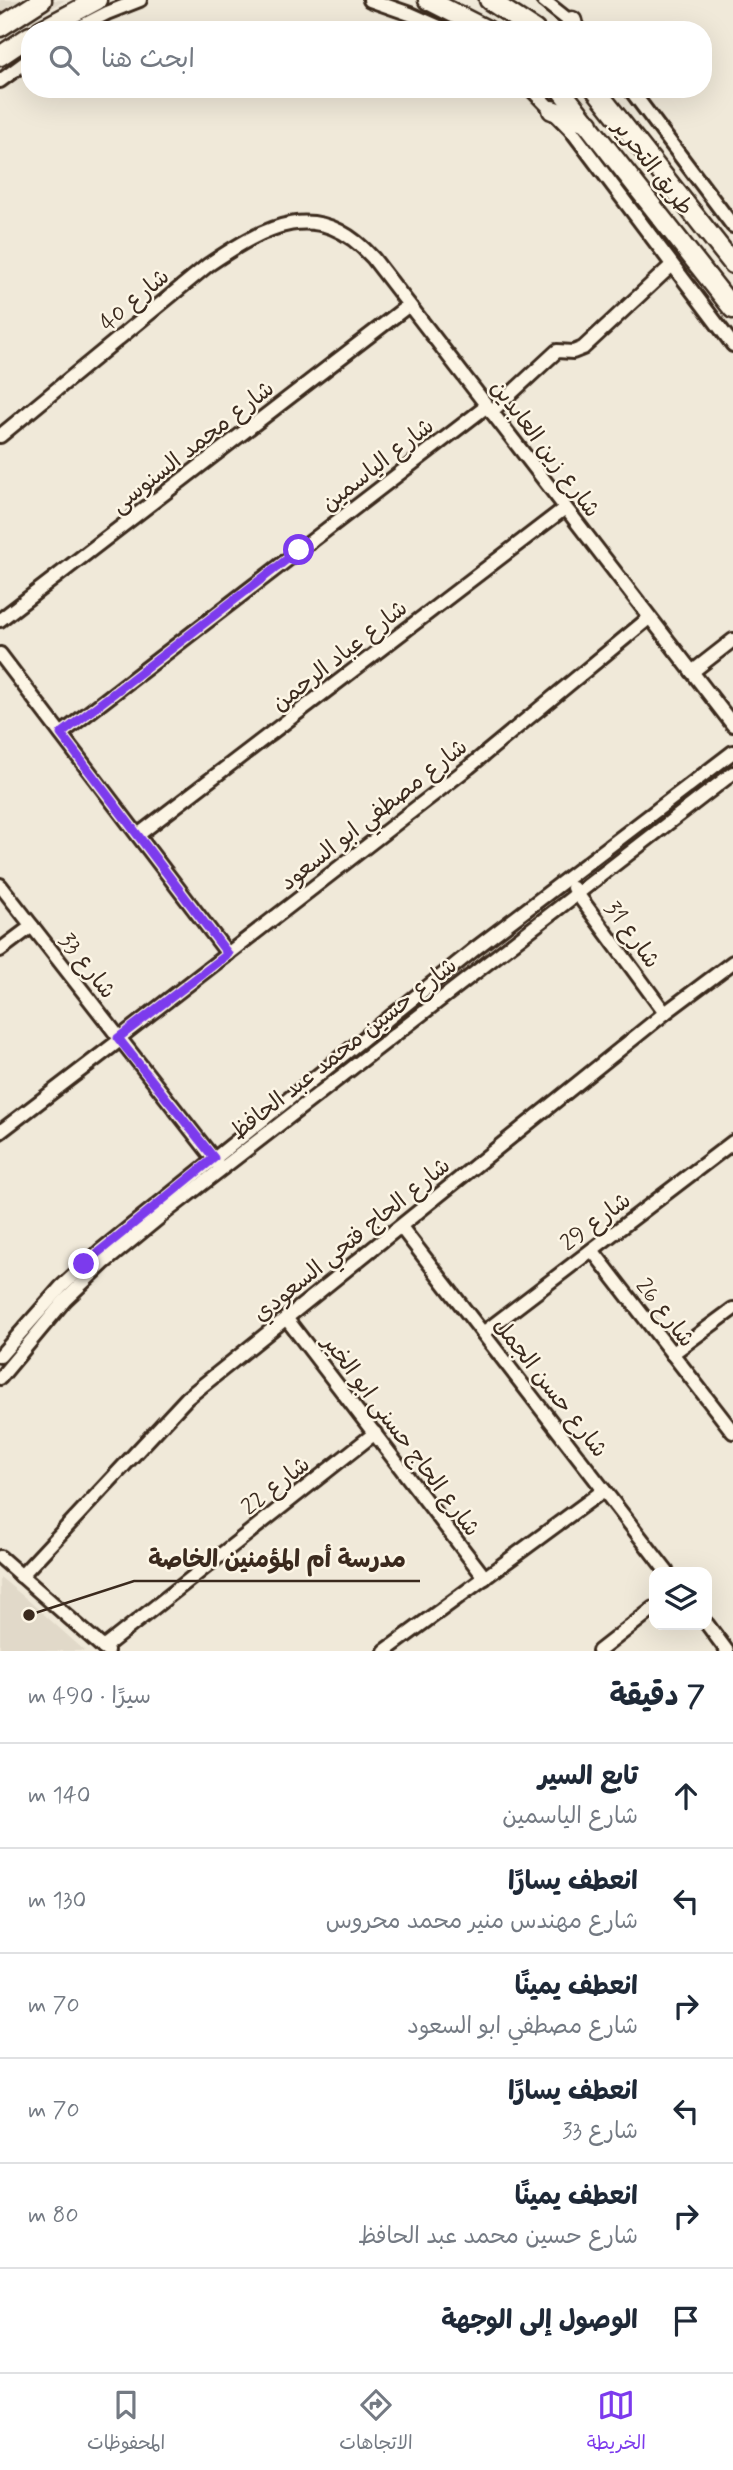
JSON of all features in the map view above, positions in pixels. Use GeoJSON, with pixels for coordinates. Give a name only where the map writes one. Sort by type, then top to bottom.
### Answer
{"type":"FeatureCollection","features":[{"type":"Feature","properties":{"kind":"street"},"geometry":{"type":"LineString","coordinates":[[0,27],[42,0]]}},
{"type":"Feature","properties":{"kind":"street"},"geometry":{"type":"LineString","coordinates":[[58,21],[97,0]]}},
{"type":"Feature","properties":{"kind":"street"},"geometry":{"type":"LineString","coordinates":[[91,21],[140,0]]}},
{"type":"Feature","properties":{"kind":"street"},"geometry":{"type":"LineString","coordinates":[[370,0],[423,21]]}},
{"type":"Feature","properties":{"kind":"street"},"geometry":{"type":"LineString","coordinates":[[428,0],[469,21]]}},
{"type":"Feature","properties":{"kind":"street"},"geometry":{"type":"LineString","coordinates":[[489,0],[521,21]]}},
{"type":"Feature","properties":{"kind":"street"},"geometry":{"type":"LineString","coordinates":[[543,0],[568,21]]}},
{"type":"Feature","properties":{"kind":"street"},"geometry":{"type":"LineString","coordinates":[[1,60],[21,43]]}},
{"type":"Feature","properties":{"kind":"street"},"geometry":{"type":"LineString","coordinates":[[0,81],[21,66]]}},
{"type":"Feature","properties":{"kind":"street"},"geometry":{"type":"LineString","coordinates":[[540,98],[571,130],[733,345]]}},
{"type":"Feature","properties":{"kind":"street","name":"طريق التحرير"},"geometry":{"type":"LineString","coordinates":[[568,98],[733,309]]}},
{"type":"Feature","properties":{"kind":"street","name":"طريق التحرير"},"geometry":{"type":"LineString","coordinates":[[602,98],[733,264]]}},
{"type":"Feature","properties":{"kind":"street"},"geometry":{"type":"LineString","coordinates":[[637,98],[733,226]]}},
{"type":"Feature","properties":{"kind":"street"},"geometry":{"type":"LineString","coordinates":[[552,110],[589,123]]}},
{"type":"Feature","properties":{"kind":"street"},"geometry":{"type":"LineString","coordinates":[[625,169],[637,168],[645,153]]}},
{"type":"Feature","properties":{"kind":"street"},"geometry":{"type":"LineString","coordinates":[[654,206],[659,194],[672,188]]}},
{"type":"Feature","properties":{"kind":"street","name":"شارع زين العابدين"},"geometry":{"type":"LineString","coordinates":[[308,222],[332,228],[356,239],[733,724]]}},
{"type":"Feature","properties":{"kind":"street","name":"شارع 40"},"geometry":{"type":"LineString","coordinates":[[0,436],[208,265],[258,233],[282,225],[308,222]]}},
{"type":"Feature","properties":{"kind":"street","name":"شارع الياسمين"},"geometry":{"type":"LineString","coordinates":[[61,734],[489,409],[557,351],[573,352],[583,348],[672,265]]}},
{"type":"Feature","properties":{"kind":"street","name":"شارع محمد السنوسى"},"geometry":{"type":"LineString","coordinates":[[0,620],[409,305]]}},
{"type":"Feature","properties":{"kind":"street","name":"شارع عباد الرحمن"},"geometry":{"type":"LineString","coordinates":[[138,835],[565,508]]}},
{"type":"Feature","properties":{"kind":"street","name":"شارع مصطفي ابو السعود"},"geometry":{"type":"LineString","coordinates":[[0,1132],[469,766],[649,618]]}},
{"type":"Feature","properties":{"kind":"street"},"geometry":{"type":"LineString","coordinates":[[692,672],[733,640]]}},
{"type":"Feature","properties":{"kind":"street"},"geometry":{"type":"LineString","coordinates":[[0,654],[228,954]]}},
{"type":"Feature","properties":{"kind":"street","name":"شارع حسين محمد عبد الحافظ"},"geometry":{"type":"LineString","coordinates":[[0,1378],[65,1300],[218,1163],[476,948],[733,752]]}},
{"type":"Feature","properties":{"kind":"street","name":"شارع حسين محمد عبد الحافظ"},"geometry":{"type":"LineString","coordinates":[[0,1356],[84,1264],[733,773]]}},
{"type":"Feature","properties":{"kind":"street","name":"شارع 31"},"geometry":{"type":"LineString","coordinates":[[566,880],[665,1013]]}},
{"type":"Feature","properties":{"kind":"street","name":"شارع 33"},"geometry":{"type":"LineString","coordinates":[[0,885],[218,1163]]}},
{"type":"Feature","properties":{"kind":"street"},"geometry":{"type":"LineString","coordinates":[[0,950],[32,926]]}},
{"type":"Feature","properties":{"kind":"street","name":"شارع الحاج فتحي السعودي"},"geometry":{"type":"LineString","coordinates":[[21,1576],[187,1398],[665,1013],[733,962]]}},
{"type":"Feature","properties":{"kind":"street","name":"شارع 29"},"geometry":{"type":"LineString","coordinates":[[483,1333],[733,1142]]}},
{"type":"Feature","properties":{"kind":"street","name":"شارع حسن الجمل"},"geometry":{"type":"LineString","coordinates":[[401,1227],[663,1567]]}},
{"type":"Feature","properties":{"kind":"street","name":"شارع 26"},"geometry":{"type":"LineString","coordinates":[[592,1250],[733,1432]]}},
{"type":"Feature","properties":{"kind":"street"},"geometry":{"type":"LineString","coordinates":[[673,1354],[733,1309]]}},
{"type":"Feature","properties":{"kind":"street","name":"شارع الحاج حسنى ابو الخير"},"geometry":{"type":"LineString","coordinates":[[286,1318],[485,1578]]}},
{"type":"Feature","properties":{"kind":"street","name":"شارع 22"},"geometry":{"type":"LineString","coordinates":[[105,1649],[374,1433]]}},
{"type":"Feature","properties":{"kind":"street"},"geometry":{"type":"LineString","coordinates":[[385,1651],[604,1490]]}},
{"type":"Feature","properties":{"kind":"street"},"geometry":{"type":"LineString","coordinates":[[0,1557],[105,1649]]}},
{"type":"Feature","properties":{"kind":"street"},"geometry":{"type":"LineString","coordinates":[[599,1651],[649,1612]]}},
{"type":"Feature","properties":{"kind":"street"},"geometry":{"type":"LineString","coordinates":[[711,1630],[727,1651]]}},
{"type":"Feature","properties":{"kind":"shaded area"},"geometry":{"type":"Polygon","coordinates":[[[0,0],[65,0],[31,21],[21,21],[21,27],[0,40],[0,0]]]}},
{"type":"Feature","properties":{"kind":"shaded area"},"geometry":{"type":"Polygon","coordinates":[[[0,1577],[29,1601],[85,1651],[0,1651],[0,1577]]]}},
{"type":"Feature","properties":{"kind":"place","name":"مدرسة أم المؤمنين الخاصة"},"geometry":{"type":"Point","coordinates":[29,1615]}},
{"type":"Feature","properties":{"kind":"route"},"geometry":{"type":"LineString","coordinates":[[84,1264],[214,1158],[118,1038],[228,954],[61,734],[299,550]]}}]}
